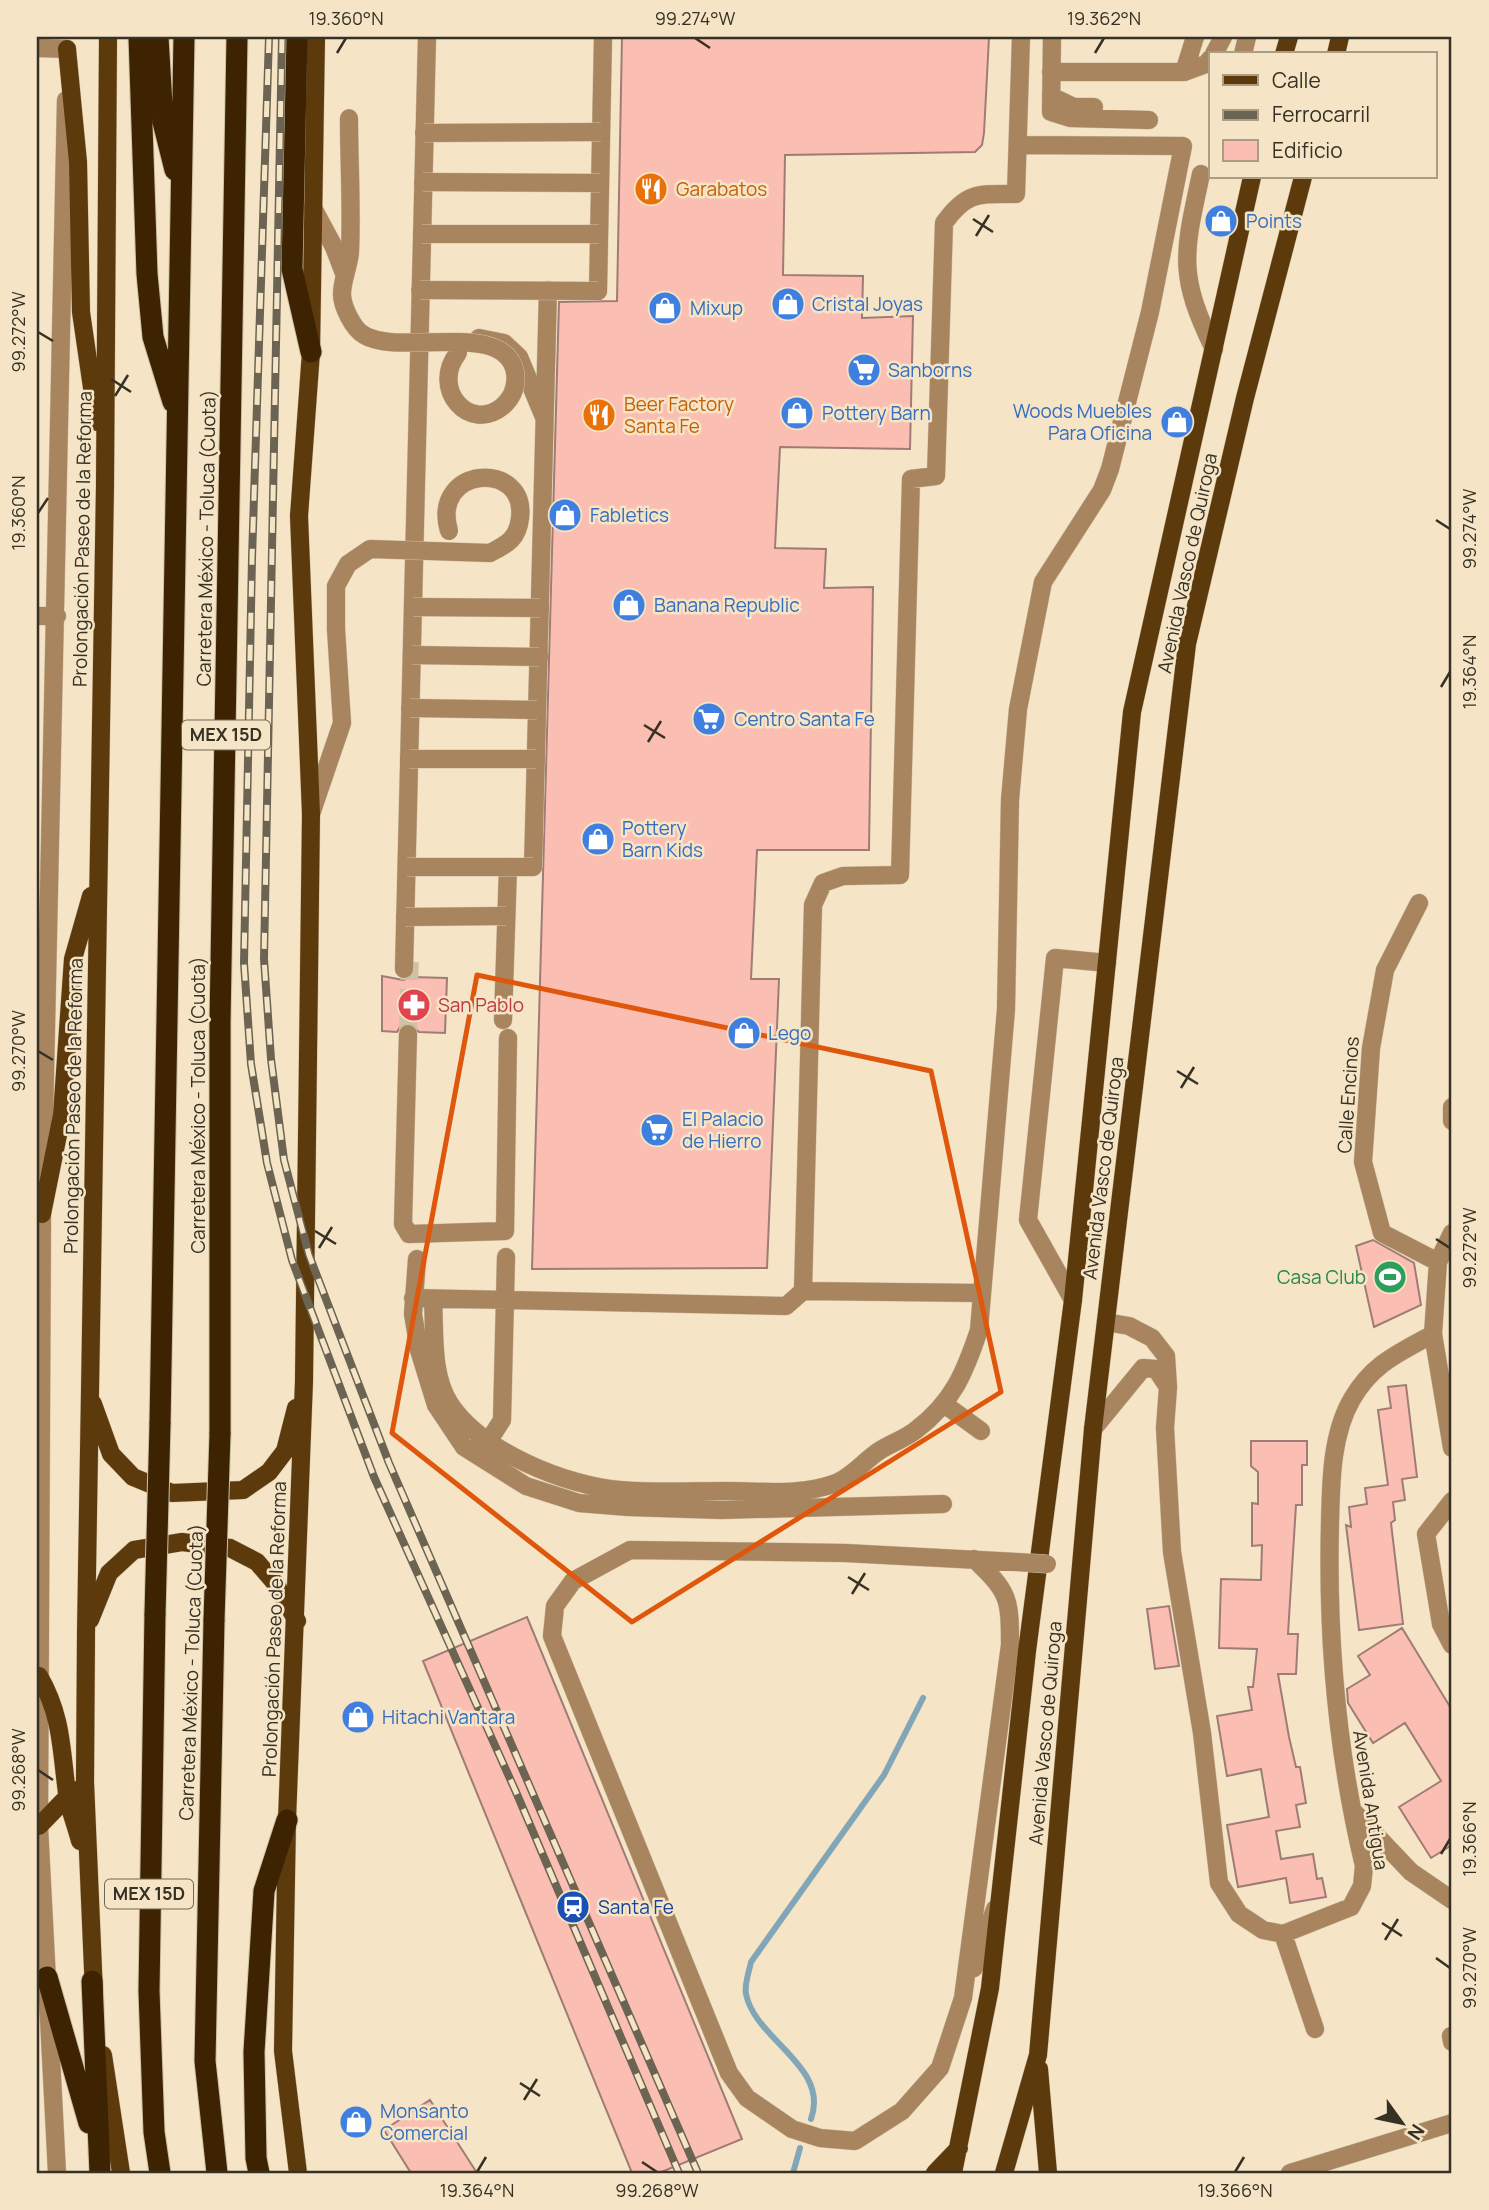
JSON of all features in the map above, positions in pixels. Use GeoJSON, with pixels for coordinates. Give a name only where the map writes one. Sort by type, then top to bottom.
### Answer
{"type":"FeatureCollection","features":[{"type":"Feature","properties":{"kind":"highway"},"geometry":{"type":"LineString","coordinates":[[139,37],[141,172],[153,337],[178,421]]}},
{"type":"Feature","properties":{"kind":"highway"},"geometry":{"type":"LineString","coordinates":[[158,37],[163,122],[183,200]]}},
{"type":"Feature","properties":{"kind":"highway","name":"Carretera México - Toluca (Cuota)"},"geometry":{"type":"LineString","coordinates":[[160,2173],[153,2118],[149,1992],[184,37]]}},
{"type":"Feature","properties":{"kind":"highway","name":"Carretera México - Toluca (Cuota)"},"geometry":{"type":"LineString","coordinates":[[217,2173],[205,2061],[220,1434],[220,1023],[237,37]]}},
{"type":"Feature","properties":{"kind":"highway"},"geometry":{"type":"LineString","coordinates":[[297,37],[292,270],[311,352]]}},
{"type":"Feature","properties":{"kind":"highway"},"geometry":{"type":"LineString","coordinates":[[260,2173],[256,2158],[254,2052],[264,1891],[287,1820]]}},
{"type":"Feature","properties":{"kind":"highway"},"geometry":{"type":"LineString","coordinates":[[47,1977],[99,2167]]}},
{"type":"Feature","properties":{"kind":"highway"},"geometry":{"type":"LineString","coordinates":[[92,1981],[99,2167]]}},
{"type":"Feature","properties":{"kind":"main road","name":"Prolongación Paseo de la Reforma"},"geometry":{"type":"LineString","coordinates":[[108,37],[105,485],[85,1782],[92,1981],[121,2173]]}},
{"type":"Feature","properties":{"kind":"main road","name":"Prolongación Paseo de la Reforma"},"geometry":{"type":"LineString","coordinates":[[298,2173],[283,2051],[287,1820],[297,1621],[304,1381],[311,814],[299,516],[311,352],[316,37]]}},
{"type":"Feature","properties":{"kind":"main road"},"geometry":{"type":"LineString","coordinates":[[67,43],[78,162],[81,312],[105,485]]}},
{"type":"Feature","properties":{"kind":"main road","name":"Avenida Vasco de Quiroga"},"geometry":{"type":"LineString","coordinates":[[953,2173],[961,2146],[990,1988],[1027,1651],[1073,1300],[1132,712],[1252,178]]}},
{"type":"Feature","properties":{"kind":"main road","name":"Avenida Vasco de Quiroga"},"geometry":{"type":"LineString","coordinates":[[1004,2173],[1038,2055],[1093,1429],[1187,644],[1245,398],[1303,178]]}},
{"type":"Feature","properties":{"kind":"main road"},"geometry":{"type":"LineString","coordinates":[[39,1213],[62,1115],[73,959],[98,873]]}},
{"type":"Feature","properties":{"kind":"main road"},"geometry":{"type":"LineString","coordinates":[[89,1392],[111,1454],[133,1477],[172,1493],[243,1490],[269,1472],[285,1451],[304,1381]]}},
{"type":"Feature","properties":{"kind":"main road"},"geometry":{"type":"LineString","coordinates":[[86,1633],[109,1573],[134,1550],[182,1542],[230,1548],[257,1562],[275,1583],[297,1621]]}},
{"type":"Feature","properties":{"kind":"main road"},"geometry":{"type":"LineString","coordinates":[[40,1676],[54,1702],[60,1727],[67,1796],[88,1867]]}},
{"type":"Feature","properties":{"kind":"main road"},"geometry":{"type":"LineString","coordinates":[[39,1826],[67,1796],[85,1782]]}},
{"type":"Feature","properties":{"kind":"main road"},"geometry":{"type":"LineString","coordinates":[[1038,2055],[1048,2173]]}},
{"type":"Feature","properties":{"kind":"main road"},"geometry":{"type":"LineString","coordinates":[[935,2173],[961,2146]]}},
{"type":"Feature","properties":{"kind":"street"},"geometry":{"type":"LineString","coordinates":[[404,969],[426,37]]}},
{"type":"Feature","properties":{"kind":"street"},"geometry":{"type":"LineString","coordinates":[[421,290],[598,291],[603,37]]}},
{"type":"Feature","properties":{"kind":"street"},"geometry":{"type":"LineString","coordinates":[[803,1291],[813,905],[823,883],[844,876],[900,875],[911,479],[936,476],[944,223],[958,203],[976,194],[1016,194],[1021,37]]}},
{"type":"Feature","properties":{"kind":"street"},"geometry":{"type":"LineString","coordinates":[[1052,37],[1051,112],[1070,118],[1149,114]]}},
{"type":"Feature","properties":{"kind":"street"},"geometry":{"type":"LineString","coordinates":[[1184,72],[1195,37]]}},
{"type":"Feature","properties":{"kind":"street"},"geometry":{"type":"LineString","coordinates":[[37,48],[67,43]]}},
{"type":"Feature","properties":{"kind":"street","name":"Prolongación Paseo de la Reforma"},"geometry":{"type":"LineString","coordinates":[[57,2173],[47,1977],[38,1867],[39,1213],[42,969],[57,616],[67,43]]}},
{"type":"Feature","properties":{"kind":"street"},"geometry":{"type":"LineString","coordinates":[[1051,72],[1184,72],[1209,60]]}},
{"type":"Feature","properties":{"kind":"street"},"geometry":{"type":"LineString","coordinates":[[349,118],[350,255],[342,295],[347,312],[364,335],[386,341],[480,344],[498,348],[513,365],[516,380],[514,391],[502,407],[479,413],[457,404],[447,384],[447,372],[456,352]]}},
{"type":"Feature","properties":{"kind":"street"},"geometry":{"type":"LineString","coordinates":[[424,133],[601,132]]}},
{"type":"Feature","properties":{"kind":"street"},"geometry":{"type":"LineString","coordinates":[[433,1300],[438,1376],[450,1404],[488,1441],[536,1468],[619,1490],[796,1492],[836,1483],[853,1473],[878,1451],[915,1431],[944,1404],[964,1377],[979,1330],[1006,1009],[1010,800],[1018,709],[1042,582],[1101,490],[1110,469],[1150,312],[1183,146],[1018,145]]}},
{"type":"Feature","properties":{"kind":"street"},"geometry":{"type":"LineString","coordinates":[[1201,174],[1187,240],[1186,281],[1196,313],[1214,349]]}},
{"type":"Feature","properties":{"kind":"street"},"geometry":{"type":"LineString","coordinates":[[423,182],[600,183]]}},
{"type":"Feature","properties":{"kind":"street"},"geometry":{"type":"LineString","coordinates":[[313,208],[344,267],[354,315],[367,333],[383,338],[491,341],[512,353],[521,368],[522,389],[512,408],[495,419],[475,421],[450,406],[442,388],[442,377],[465,342],[480,337],[504,342],[519,357],[543,426]]}},
{"type":"Feature","properties":{"kind":"street"},"geometry":{"type":"LineString","coordinates":[[422,234],[599,234]]}},
{"type":"Feature","properties":{"kind":"street"},"geometry":{"type":"LineString","coordinates":[[407,867],[533,867],[548,290]]}},
{"type":"Feature","properties":{"kind":"street"},"geometry":{"type":"LineString","coordinates":[[311,814],[341,723],[335,586],[348,564],[370,549],[490,553],[508,544],[518,531],[521,507],[517,496],[510,487],[495,478],[473,478],[462,484],[448,501],[446,511],[449,530],[468,550],[480,553],[501,549],[514,538],[525,515],[543,491]]}},
{"type":"Feature","properties":{"kind":"street"},"geometry":{"type":"LineString","coordinates":[[413,607],[540,608]]}},
{"type":"Feature","properties":{"kind":"street"},"geometry":{"type":"LineString","coordinates":[[37,616],[57,616]]}},
{"type":"Feature","properties":{"kind":"street"},"geometry":{"type":"LineString","coordinates":[[412,655],[539,657]]}},
{"type":"Feature","properties":{"kind":"street"},"geometry":{"type":"LineString","coordinates":[[410,708],[537,710]]}},
{"type":"Feature","properties":{"kind":"street"},"geometry":{"type":"LineString","coordinates":[[409,759],[536,759]]}},
{"type":"Feature","properties":{"kind":"street"},"geometry":{"type":"LineString","coordinates":[[503,1020],[508,867]]}},
{"type":"Feature","properties":{"kind":"street","name":"Calle Encinos"},"geometry":{"type":"LineString","coordinates":[[1419,903],[1385,970],[1371,1048],[1363,1162],[1382,1233],[1438,1262]]}},
{"type":"Feature","properties":{"kind":"street"},"geometry":{"type":"LineString","coordinates":[[405,917],[506,916]]}},
{"type":"Feature","properties":{"kind":"street"},"geometry":{"type":"LineString","coordinates":[[1073,1300],[1028,1220],[1055,958],[1107,963]]}},
{"type":"Feature","properties":{"kind":"street"},"geometry":{"type":"LineString","coordinates":[[408,1034],[403,1240],[505,1231],[508,1038]]}},
{"type":"Feature","properties":{"kind":"street"},"geometry":{"type":"LineString","coordinates":[[1452,1107],[1452,1121]]}},
{"type":"Feature","properties":{"kind":"street"},"geometry":{"type":"LineString","coordinates":[[1452,1233],[1438,1262],[1433,1334],[1452,1448]]}},
{"type":"Feature","properties":{"kind":"street"},"geometry":{"type":"LineString","coordinates":[[460,1450],[488,1441],[502,1420],[506,1257]]}},
{"type":"Feature","properties":{"kind":"street"},"geometry":{"type":"LineString","coordinates":[[417,1259],[413,1298],[419,1350],[436,1405],[460,1450],[526,1486],[585,1504],[721,1510],[943,1504]]}},
{"type":"Feature","properties":{"kind":"street"},"geometry":{"type":"LineString","coordinates":[[413,1298],[786,1306],[803,1291],[981,1293]]}},
{"type":"Feature","properties":{"kind":"street"},"geometry":{"type":"LineString","coordinates":[[1106,1322],[1129,1326],[1152,1339],[1166,1356],[1168,1387],[1165,1428],[1172,1552],[1202,1733],[1219,1882],[1239,1914],[1263,1930],[1283,1934],[1315,2029]]}},
{"type":"Feature","properties":{"kind":"street","name":"Avenida Antigua"},"geometry":{"type":"LineString","coordinates":[[1283,1934],[1351,1907],[1362,1886],[1364,1866],[1340,1748],[1328,1602],[1331,1499],[1338,1431],[1352,1399],[1378,1365],[1433,1334]]}},
{"type":"Feature","properties":{"kind":"street"},"geometry":{"type":"LineString","coordinates":[[1093,1429],[1143,1367],[1156,1370],[1168,1387]]}},
{"type":"Feature","properties":{"kind":"street"},"geometry":{"type":"LineString","coordinates":[[944,1404],[981,1431]]}},
{"type":"Feature","properties":{"kind":"street"},"geometry":{"type":"LineString","coordinates":[[1452,1501],[1426,1534],[1440,1624],[1452,1645]]}},
{"type":"Feature","properties":{"kind":"street"},"geometry":{"type":"LineString","coordinates":[[1000,1895],[940,2068],[902,2111],[855,2141],[820,2138],[792,2129],[747,2098],[729,2073],[552,1636],[555,1606],[573,1581],[630,1550],[845,1553],[1047,1564]]}},
{"type":"Feature","properties":{"kind":"street"},"geometry":{"type":"LineString","coordinates":[[963,1998],[1010,1645],[1010,1603],[997,1581],[974,1559]]}},
{"type":"Feature","properties":{"kind":"street"},"geometry":{"type":"LineString","coordinates":[[1350,1807],[1411,1872],[1452,1900]]}},
{"type":"Feature","properties":{"kind":"street"},"geometry":{"type":"LineString","coordinates":[[1290,2173],[1452,2123]]}},
{"type":"Feature","properties":{"kind":"highlighted area"},"geometry":{"type":"Polygon","coordinates":[[[477,975],[931,1071],[1001,1392],[632,1622],[392,1433],[477,975]]]}},
{"type":"Feature","properties":{"kind":"building","name":"Centro Santa Fe"},"geometry":{"type":"Polygon","coordinates":[[[622,37],[989,37],[984,133],[982,145],[975,152],[785,155],[783,275],[863,276],[862,318],[913,316],[910,449],[780,447],[775,548],[826,549],[824,588],[873,587],[869,850],[757,850],[751,979],[779,979],[767,1268],[532,1269],[559,302],[617,301],[622,37]]]}},
{"type":"Feature","properties":{"kind":"building","name":"San Pablo"},"geometry":{"type":"Polygon","coordinates":[[[382,976],[403,980],[412,977],[447,978],[445,1033],[419,1032],[409,1023],[402,1024],[397,1032],[382,1031],[382,976]]]}},
{"type":"Feature","properties":{"kind":"building","name":"Casa Club"},"geometry":{"type":"Polygon","coordinates":[[[1373,1240],[1414,1263],[1421,1305],[1374,1327],[1356,1246],[1373,1240]]]}},
{"type":"Feature","properties":{"kind":"building"},"geometry":{"type":"Polygon","coordinates":[[[1406,1385],[1417,1477],[1402,1479],[1405,1500],[1393,1502],[1395,1520],[1391,1523],[1403,1624],[1359,1630],[1346,1525],[1351,1527],[1349,1507],[1367,1504],[1365,1488],[1388,1485],[1378,1410],[1391,1408],[1388,1387],[1406,1385]]]}},
{"type":"Feature","properties":{"kind":"building"},"geometry":{"type":"Polygon","coordinates":[[[1251,1441],[1307,1441],[1307,1465],[1302,1465],[1302,1505],[1296,1505],[1288,1634],[1298,1634],[1296,1674],[1278,1674],[1289,1737],[1296,1767],[1300,1767],[1306,1803],[1296,1805],[1300,1827],[1276,1831],[1281,1859],[1313,1854],[1317,1879],[1322,1878],[1326,1897],[1290,1903],[1286,1878],[1238,1887],[1227,1825],[1269,1817],[1261,1769],[1227,1776],[1217,1716],[1252,1710],[1248,1687],[1253,1687],[1257,1649],[1219,1648],[1221,1579],[1261,1580],[1262,1545],[1252,1546],[1252,1503],[1258,1504],[1258,1472],[1251,1466],[1251,1441]]]}},
{"type":"Feature","properties":{"kind":"building"},"geometry":{"type":"Polygon","coordinates":[[[1169,1606],[1179,1666],[1155,1669],[1147,1609],[1169,1606]]]}},
{"type":"Feature","properties":{"kind":"building"},"geometry":{"type":"Polygon","coordinates":[[[527,1617],[742,2139],[659,2173],[632,2173],[423,1661],[527,1617]]]}},
{"type":"Feature","properties":{"kind":"building"},"geometry":{"type":"Polygon","coordinates":[[[1402,1628],[1452,1710],[1452,1845],[1431,1858],[1399,1807],[1441,1781],[1405,1723],[1373,1743],[1348,1703],[1347,1689],[1370,1675],[1358,1656],[1402,1628]]]}},
{"type":"Feature","properties":{"kind":"building"},"geometry":{"type":"Polygon","coordinates":[[[430,2100],[477,2173],[411,2173],[384,2130],[430,2100]]]}},
{"type":"Feature","properties":{"kind":"waterway"},"geometry":{"type":"LineString","coordinates":[[811,2119],[814,2100],[810,2084],[801,2068],[752,2010],[746,1994],[751,1962],[884,1775],[923,1698]]}},
{"type":"Feature","properties":{"kind":"waterway"},"geometry":{"type":"LineString","coordinates":[[793,2173],[800,2148]]}},
{"type":"Feature","properties":{"kind":"tunnel"},"geometry":{"type":"LineString","coordinates":[[408,1034],[410,953]]}},
{"type":"Feature","properties":{"kind":"railway"},"geometry":{"type":"LineString","coordinates":[[269,37],[252,558],[244,963],[251,1064],[267,1163],[292,1260],[374,1477],[516,1792],[679,2173]]}},
{"type":"Feature","properties":{"kind":"railway"},"geometry":{"type":"LineString","coordinates":[[282,37],[264,959],[271,1059],[284,1160],[309,1255],[389,1463],[698,2173]]}},
{"type":"Feature","properties":{"kind":"place","name":"Garabatos"},"geometry":{"type":"Point","coordinates":[651,189]}},
{"type":"Feature","properties":{"kind":"place","name":"Points"},"geometry":{"type":"Point","coordinates":[1221,221]}},
{"type":"Feature","properties":{"kind":"place","name":"Cristal Joyas"},"geometry":{"type":"Point","coordinates":[788,304]}},
{"type":"Feature","properties":{"kind":"place","name":"Mixup"},"geometry":{"type":"Point","coordinates":[665,308]}},
{"type":"Feature","properties":{"kind":"place","name":"Sanborns"},"geometry":{"type":"Point","coordinates":[864,370]}},
{"type":"Feature","properties":{"kind":"place","name":"Pottery Barn"},"geometry":{"type":"Point","coordinates":[797,413]}},
{"type":"Feature","properties":{"kind":"place","name":"Beer Factory Santa Fe"},"geometry":{"type":"Point","coordinates":[599,415]}},
{"type":"Feature","properties":{"kind":"place","name":"Woods Muebles Para Oficina"},"geometry":{"type":"Point","coordinates":[1177,422]}},
{"type":"Feature","properties":{"kind":"place","name":"Fabletics"},"geometry":{"type":"Point","coordinates":[565,515]}},
{"type":"Feature","properties":{"kind":"place","name":"Banana Republic"},"geometry":{"type":"Point","coordinates":[629,605]}},
{"type":"Feature","properties":{"kind":"place","name":"Centro Santa Fe"},"geometry":{"type":"Point","coordinates":[709,719]}},
{"type":"Feature","properties":{"kind":"place","name":"Pottery Barn Kids"},"geometry":{"type":"Point","coordinates":[598,839]}},
{"type":"Feature","properties":{"kind":"place","name":"San Pablo"},"geometry":{"type":"Point","coordinates":[414,1005]}},
{"type":"Feature","properties":{"kind":"place","name":"Lego"},"geometry":{"type":"Point","coordinates":[744,1033]}},
{"type":"Feature","properties":{"kind":"place","name":"El Palacio de Hierro"},"geometry":{"type":"Point","coordinates":[657,1130]}},
{"type":"Feature","properties":{"kind":"place","name":"Casa Club"},"geometry":{"type":"Point","coordinates":[1390,1277]}},
{"type":"Feature","properties":{"kind":"place","name":"Hitachi Vantara"},"geometry":{"type":"Point","coordinates":[358,1717]}},
{"type":"Feature","properties":{"kind":"place","name":"Santa Fe"},"geometry":{"type":"Point","coordinates":[573,1907]}},
{"type":"Feature","properties":{"kind":"place","name":"Monsanto Comercial"},"geometry":{"type":"Point","coordinates":[356,2122]}}]}
